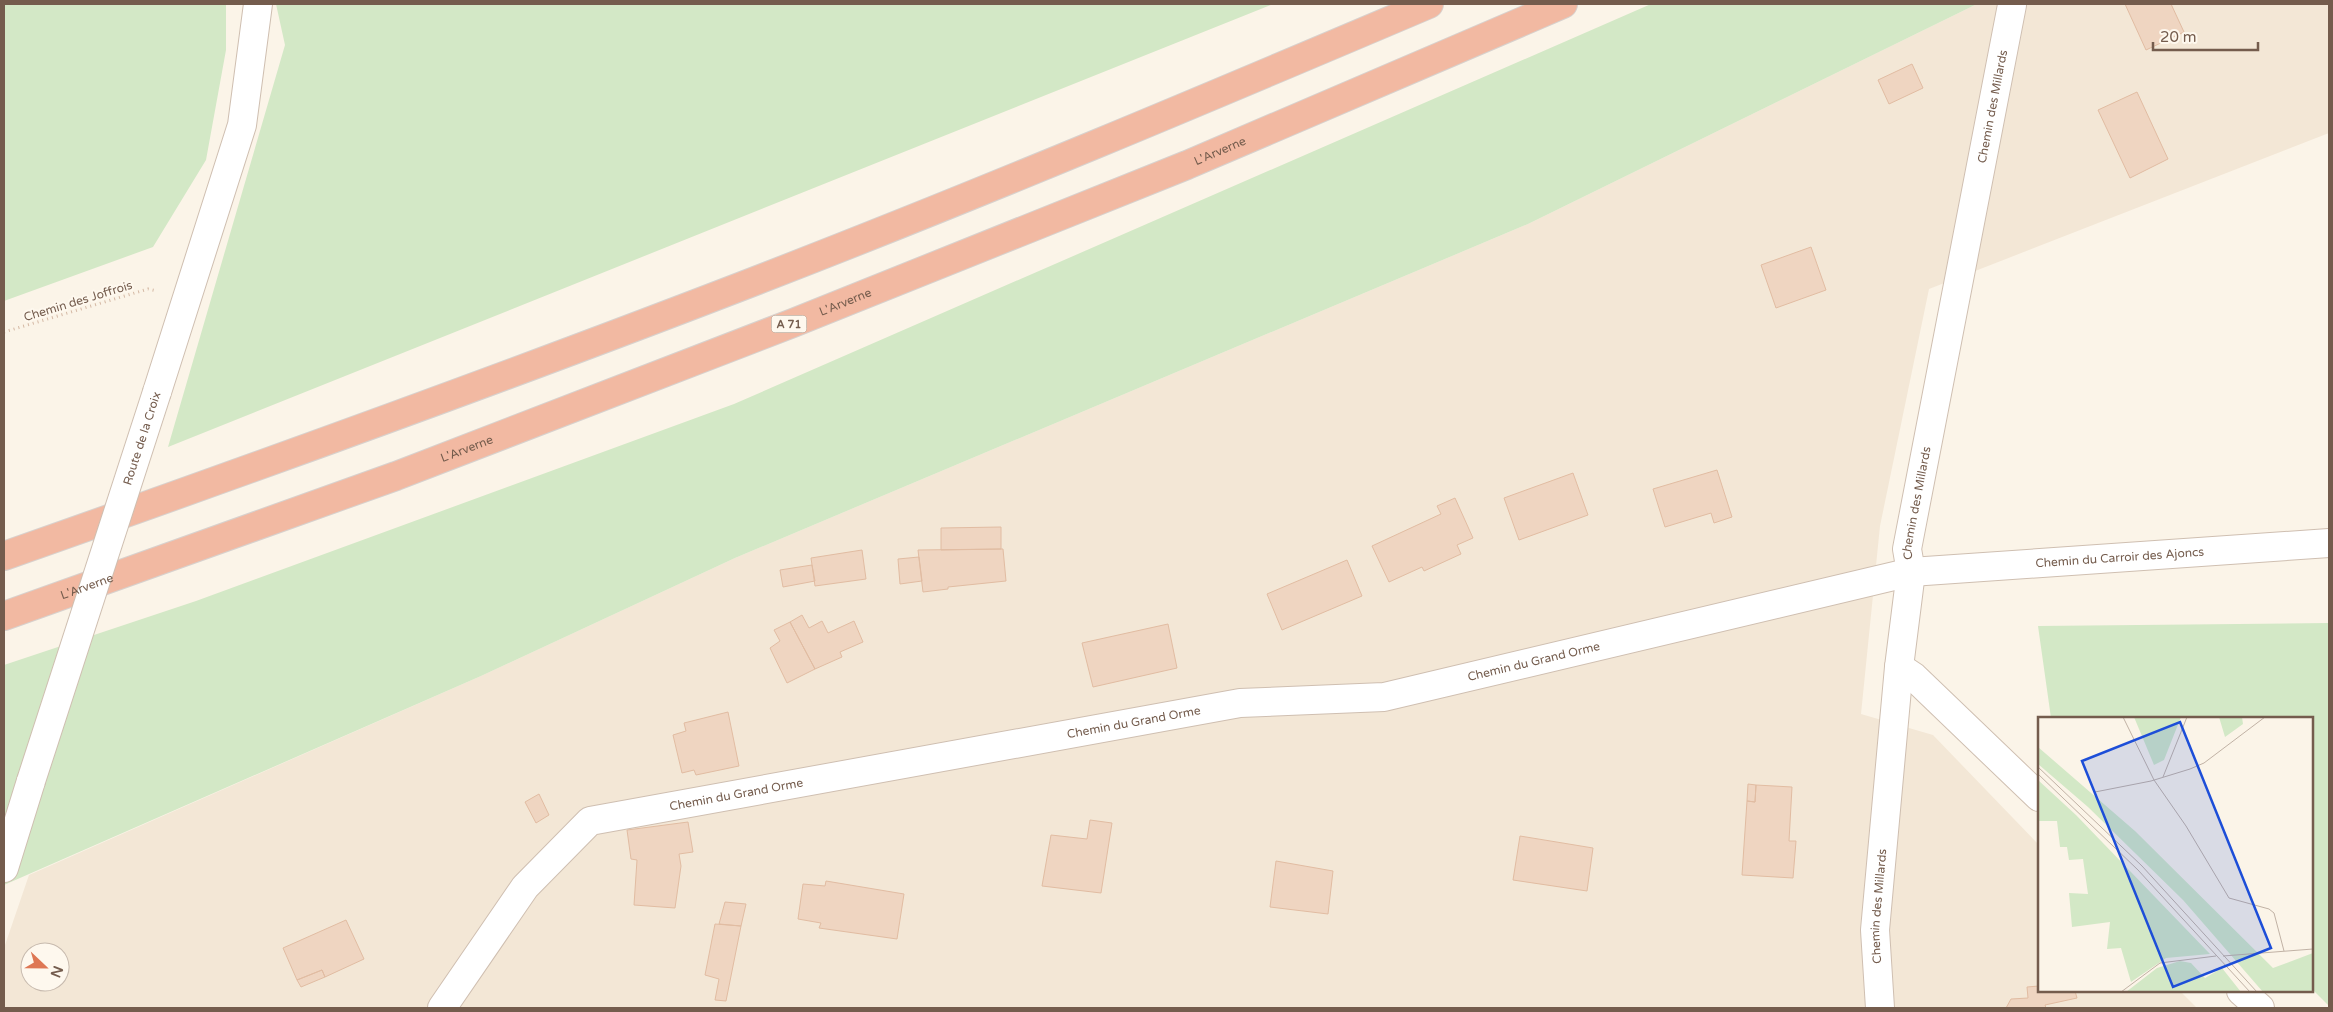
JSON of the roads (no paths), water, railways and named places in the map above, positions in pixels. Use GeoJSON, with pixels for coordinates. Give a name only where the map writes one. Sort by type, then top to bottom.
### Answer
{"type":"FeatureCollection","features":[{"type":"Feature","properties":{"kind":"highway"},"geometry":{"type":"LineString","coordinates":[[4,556],[375,425],[770,276],[1166,116],[1429,4]]}},
{"type":"Feature","properties":{"kind":"highway","name":"L'Arverne"},"geometry":{"type":"LineString","coordinates":[[4,616],[396,476],[793,323],[1187,165],[1563,4]]}},
{"type":"Feature","properties":{"kind":"street","name":"Route de la Croix"},"geometry":{"type":"LineString","coordinates":[[4,868],[30,781],[242,125],[258,4]]}},
{"type":"Feature","properties":{"kind":"street","name":"Chemin des Millards"},"geometry":{"type":"LineString","coordinates":[[1880,1008],[1875,930],[1899,667],[1910,572],[1907,549],[2012,5]]}},
{"type":"Feature","properties":{"kind":"street","name":"Chemin du Carroir des Ajoncs"},"geometry":{"type":"LineString","coordinates":[[1910,572],[2329,543]]}},
{"type":"Feature","properties":{"kind":"street","name":"Chemin du Grand Orme"},"geometry":{"type":"LineString","coordinates":[[442,1008],[525,886],[590,821],[1240,703],[1384,697],[1910,572]]}},
{"type":"Feature","properties":{"kind":"street"},"geometry":{"type":"LineString","coordinates":[[1899,667],[1914,677],[2038,796]]}},
{"type":"Feature","properties":{"kind":"street"},"geometry":{"type":"LineString","coordinates":[[2242,992],[2260,1008]]}}]}
